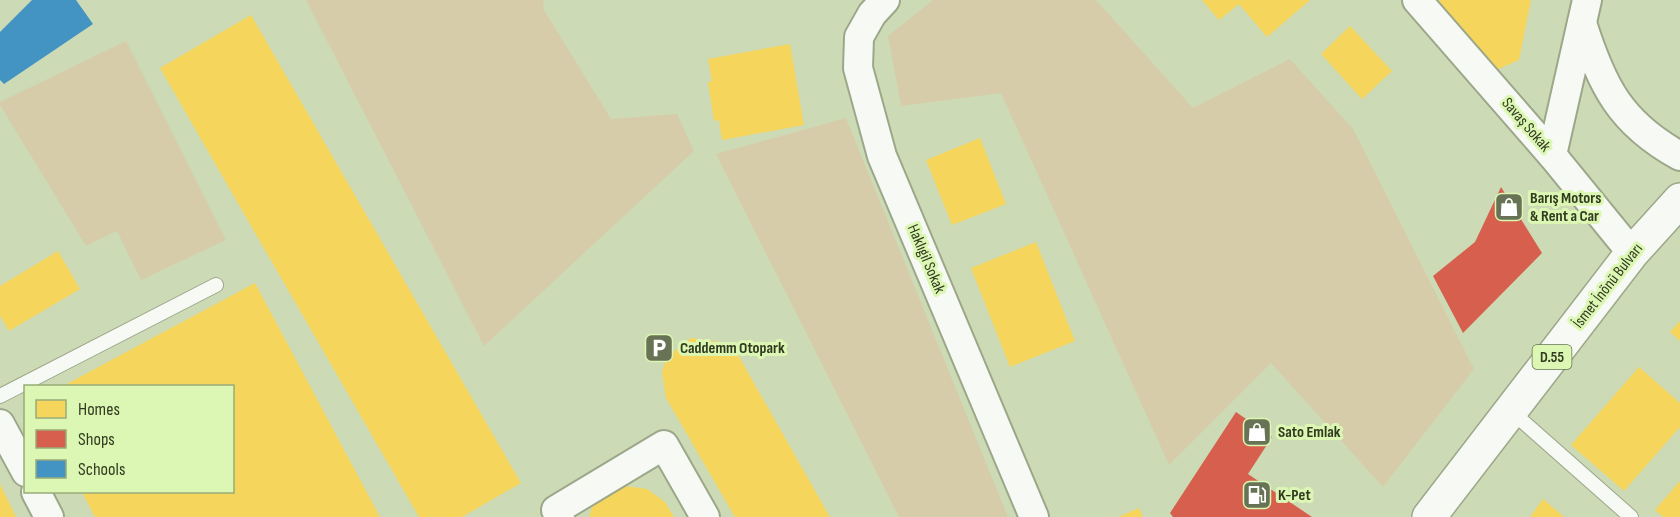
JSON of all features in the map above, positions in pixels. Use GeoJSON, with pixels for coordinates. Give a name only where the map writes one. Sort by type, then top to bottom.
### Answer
{"type":"FeatureCollection","features":[{"type":"Feature","properties":{"kind":"main road","name":"İsmet İnönü Bulvarı"},"geometry":{"type":"LineString","coordinates":[[1429,517],[1632,253],[1680,200]]}},
{"type":"Feature","properties":{"kind":"street","name":"Haklıgil Sokak"},"geometry":{"type":"LineString","coordinates":[[885,0],[872,14],[859,37],[858,68],[882,156],[1034,517]]}},
{"type":"Feature","properties":{"kind":"street","name":"Savaş Sokak"},"geometry":{"type":"LineString","coordinates":[[1417,0],[1552,155],[1632,253]]}},
{"type":"Feature","properties":{"kind":"street"},"geometry":{"type":"LineString","coordinates":[[1552,155],[1585,11]]}},
{"type":"Feature","properties":{"kind":"street"},"geometry":{"type":"LineString","coordinates":[[1585,11],[1597,69],[1614,102],[1640,130],[1680,156]]}},
{"type":"Feature","properties":{"kind":"street"},"geometry":{"type":"LineString","coordinates":[[0,424],[24,468]]}},
{"type":"Feature","properties":{"kind":"street"},"geometry":{"type":"LineString","coordinates":[[554,515],[664,445],[705,517]]}},
{"type":"Feature","properties":{"kind":"street"},"geometry":{"type":"LineString","coordinates":[[37,493],[49,517]]}},
{"type":"Feature","properties":{"kind":"lane"},"geometry":{"type":"LineString","coordinates":[[0,396],[216,285]]}},
{"type":"Feature","properties":{"kind":"lane"},"geometry":{"type":"LineString","coordinates":[[1511,411],[1631,517]]}},
{"type":"Feature","properties":{"kind":"shaded area"},"geometry":{"type":"Polygon","coordinates":[[[306,0],[543,0],[544,10],[611,119],[677,114],[694,151],[484,346],[306,0]]]}},
{"type":"Feature","properties":{"kind":"shaded area"},"geometry":{"type":"Polygon","coordinates":[[[933,0],[1096,0],[1193,108],[1290,59],[1353,129],[1474,369],[1383,487],[1271,363],[1169,465],[1001,93],[901,106],[888,36],[933,0]]]}},
{"type":"Feature","properties":{"kind":"shaded area"},"geometry":{"type":"Polygon","coordinates":[[[126,41],[226,240],[141,280],[117,231],[86,246],[0,105],[0,102],[126,41]]]}},
{"type":"Feature","properties":{"kind":"shaded area"},"geometry":{"type":"Polygon","coordinates":[[[846,118],[1008,517],[899,517],[716,154],[846,118]]]}},
{"type":"Feature","properties":{"kind":"building: Homes"},"geometry":{"type":"Polygon","coordinates":[[[1202,0],[1310,0],[1267,37],[1239,4],[1219,20],[1202,0]]]}},
{"type":"Feature","properties":{"kind":"building: Homes"},"geometry":{"type":"Polygon","coordinates":[[[1427,0],[1531,0],[1519,60],[1489,73],[1427,0]]]}},
{"type":"Feature","properties":{"kind":"building: Homes"},"geometry":{"type":"Polygon","coordinates":[[[251,15],[521,483],[462,517],[419,517],[160,68],[251,15]]]}},
{"type":"Feature","properties":{"kind":"building: Homes"},"geometry":{"type":"Polygon","coordinates":[[[1350,26],[1392,71],[1362,99],[1321,54],[1350,26]]]}},
{"type":"Feature","properties":{"kind":"building: Homes"},"geometry":{"type":"Polygon","coordinates":[[[790,44],[804,125],[722,140],[719,120],[714,121],[708,82],[712,81],[708,59],[790,44]]]}},
{"type":"Feature","properties":{"kind":"building: Homes"},"geometry":{"type":"Polygon","coordinates":[[[980,138],[1006,204],[952,225],[926,160],[980,138]]]}},
{"type":"Feature","properties":{"kind":"building: Homes"},"geometry":{"type":"Polygon","coordinates":[[[1036,242],[1075,341],[1010,367],[971,268],[1036,242]]]}},
{"type":"Feature","properties":{"kind":"building: Homes"},"geometry":{"type":"Polygon","coordinates":[[[58,251],[80,289],[9,331],[0,316],[0,286],[58,251]]]}},
{"type":"Feature","properties":{"kind":"building: Homes"},"geometry":{"type":"Polygon","coordinates":[[[255,283],[380,517],[95,517],[83,493],[234,493],[234,385],[65,385],[255,283]]]}},
{"type":"Feature","properties":{"kind":"building: Homes"},"geometry":{"type":"Polygon","coordinates":[[[1680,321],[1680,341],[1670,332],[1680,321]]]}},
{"type":"Feature","properties":{"kind":"building: Homes"},"geometry":{"type":"Polygon","coordinates":[[[691,338],[720,342],[738,355],[830,517],[735,517],[666,398],[662,372],[667,357],[691,338]]]}},
{"type":"Feature","properties":{"kind":"building: Homes"},"geometry":{"type":"Polygon","coordinates":[[[1639,367],[1680,403],[1680,427],[1624,491],[1571,445],[1639,367]]]}},
{"type":"Feature","properties":{"kind":"building: Homes"},"geometry":{"type":"Polygon","coordinates":[[[1680,481],[1680,517],[1663,517],[1655,510],[1680,481]]]}},
{"type":"Feature","properties":{"kind":"building: Homes"},"geometry":{"type":"Polygon","coordinates":[[[0,484],[16,517],[0,517],[0,484]]]}},
{"type":"Feature","properties":{"kind":"building: Homes"},"geometry":{"type":"Polygon","coordinates":[[[618,485],[647,489],[665,502],[674,517],[589,517],[593,504],[618,485]]]}},
{"type":"Feature","properties":{"kind":"building: Homes"},"geometry":{"type":"Polygon","coordinates":[[[1543,499],[1564,517],[1530,517],[1543,499]]]}},
{"type":"Feature","properties":{"kind":"building: Homes"},"geometry":{"type":"Polygon","coordinates":[[[1139,508],[1143,517],[1118,517],[1139,508]]]}},
{"type":"Feature","properties":{"kind":"building: Shops"},"geometry":{"type":"Polygon","coordinates":[[[1501,187],[1542,253],[1463,333],[1433,276],[1475,242],[1501,187]]]}},
{"type":"Feature","properties":{"kind":"building: Shops"},"geometry":{"type":"Polygon","coordinates":[[[1236,412],[1272,437],[1248,474],[1312,517],[1173,517],[1170,513],[1236,412]]]}},
{"type":"Feature","properties":{"kind":"building: Schools"},"geometry":{"type":"Polygon","coordinates":[[[32,0],[76,0],[93,24],[4,84],[0,80],[0,32],[32,0]]]}},
{"type":"Feature","properties":{"kind":"place","name":"Barış Motors & Rent a Car"},"geometry":{"type":"Point","coordinates":[1509,207]}},
{"type":"Feature","properties":{"kind":"place","name":"Caddemm Otopark"},"geometry":{"type":"Point","coordinates":[659,348]}},
{"type":"Feature","properties":{"kind":"place","name":"Sato Emlak"},"geometry":{"type":"Point","coordinates":[1257,432]}},
{"type":"Feature","properties":{"kind":"place","name":"K-Pet"},"geometry":{"type":"Point","coordinates":[1257,495]}}]}
